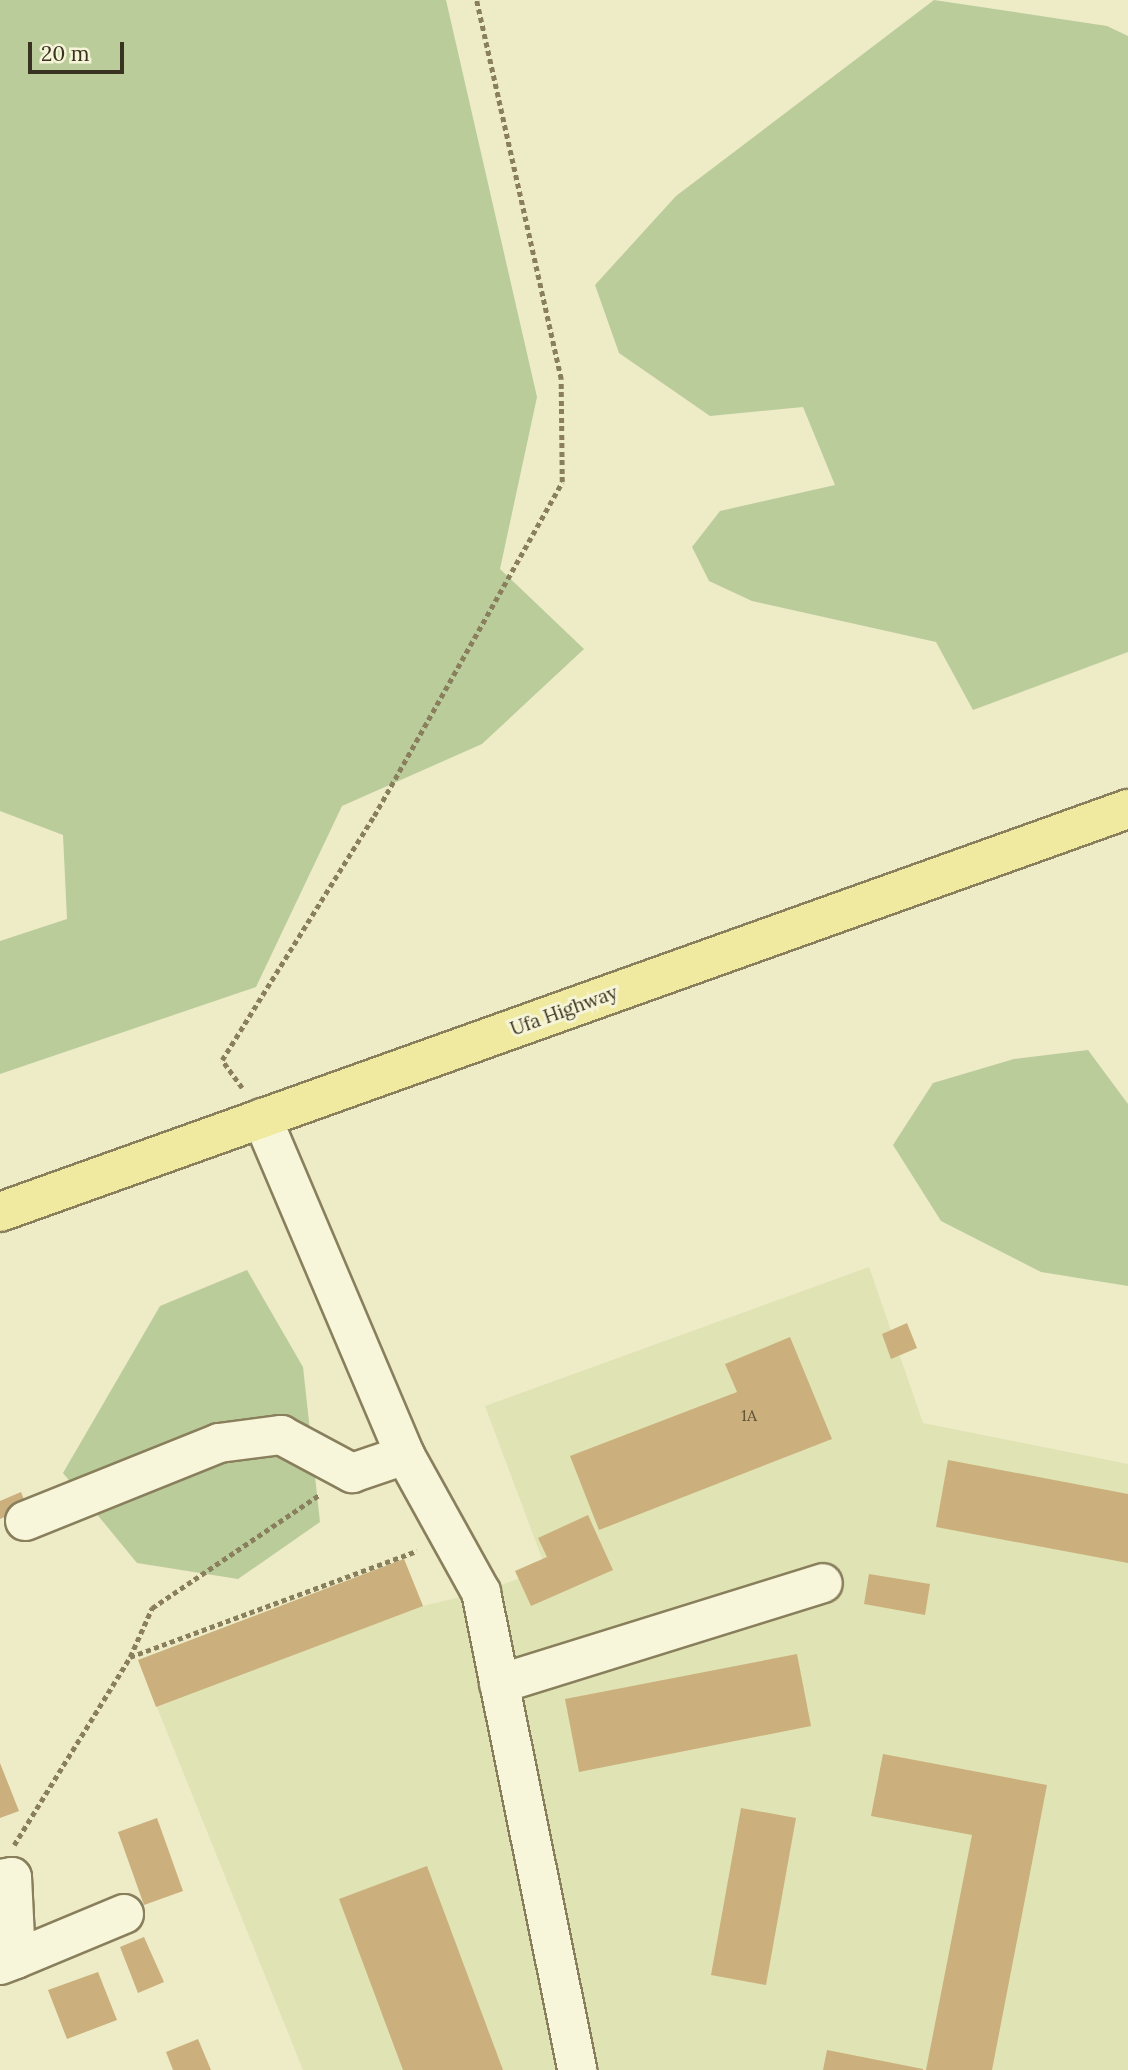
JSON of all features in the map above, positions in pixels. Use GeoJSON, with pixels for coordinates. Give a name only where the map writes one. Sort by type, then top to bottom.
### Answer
{"type":"FeatureCollection","features":[{"type":"Feature","properties":{"kind":"main road","name":"Ufa Highway"},"geometry":{"type":"LineString","coordinates":[[0,1212],[1128,809]]}},
{"type":"Feature","properties":{"kind":"lane"},"geometry":{"type":"LineString","coordinates":[[262,1118],[405,1455],[481,1592],[577,2070]]}},
{"type":"Feature","properties":{"kind":"lane"},"geometry":{"type":"LineString","coordinates":[[25,1521],[219,1443],[281,1435],[352,1473],[405,1455]]}},
{"type":"Feature","properties":{"kind":"lane"},"geometry":{"type":"LineString","coordinates":[[499,1684],[823,1583]]}},
{"type":"Feature","properties":{"kind":"lane"},"geometry":{"type":"LineString","coordinates":[[4,1868],[12,1877],[8,1962],[124,1914]]}},
{"type":"Feature","properties":{"kind":"path"},"geometry":{"type":"LineString","coordinates":[[262,1118],[222,1060],[374,816],[562,482],[561,379],[477,0]]}},
{"type":"Feature","properties":{"kind":"path"},"geometry":{"type":"LineString","coordinates":[[4,1868],[130,1657],[152,1608],[352,1473]]}},
{"type":"Feature","properties":{"kind":"path"},"geometry":{"type":"LineString","coordinates":[[130,1657],[451,1538]]}},
{"type":"Feature","properties":{"kind":"green space"},"geometry":{"type":"Polygon","coordinates":[[[0,0],[446,0],[537,397],[500,569],[584,649],[482,744],[342,806],[256,987],[0,1074],[0,941],[67,919],[63,835],[0,811],[0,0]]]}},
{"type":"Feature","properties":{"kind":"green space"},"geometry":{"type":"Polygon","coordinates":[[[934,0],[1107,26],[1128,36],[1128,652],[973,710],[936,642],[752,601],[709,581],[692,547],[720,511],[835,485],[803,407],[710,416],[619,353],[595,285],[676,196],[934,0]]]}},
{"type":"Feature","properties":{"kind":"green space"},"geometry":{"type":"Polygon","coordinates":[[[1088,1050],[1128,1104],[1128,1286],[1041,1272],[941,1221],[893,1145],[933,1083],[1014,1059],[1088,1050]]]}},
{"type":"Feature","properties":{"kind":"green space"},"geometry":{"type":"Polygon","coordinates":[[[869,1267],[923,1423],[1128,1464],[1128,2070],[303,2070],[138,1660],[404,1559],[423,1606],[481,1592],[546,1569],[485,1406],[869,1267]]]}},
{"type":"Feature","properties":{"kind":"green space"},"geometry":{"type":"Polygon","coordinates":[[[247,1270],[303,1367],[320,1522],[238,1579],[137,1563],[63,1473],[160,1306],[247,1270]]]}},
{"type":"Feature","properties":{"kind":"building"},"geometry":{"type":"Polygon","coordinates":[[[907,1323],[917,1348],[891,1359],[882,1334],[907,1323]]]}},
{"type":"Feature","properties":{"kind":"building"},"geometry":{"type":"Polygon","coordinates":[[[790,1337],[832,1439],[599,1530],[570,1456],[737,1392],[725,1364],[790,1337]]]}},
{"type":"Feature","properties":{"kind":"building"},"geometry":{"type":"Polygon","coordinates":[[[948,1460],[1128,1494],[1128,1563],[936,1527],[948,1460]]]}},
{"type":"Feature","properties":{"kind":"building"},"geometry":{"type":"Polygon","coordinates":[[[21,1492],[27,1507],[0,1519],[0,1501],[21,1492]]]}},
{"type":"Feature","properties":{"kind":"building"},"geometry":{"type":"Polygon","coordinates":[[[588,1515],[613,1570],[531,1606],[515,1571],[547,1557],[538,1538],[588,1515]]]}},
{"type":"Feature","properties":{"kind":"building"},"geometry":{"type":"Polygon","coordinates":[[[404,1559],[423,1606],[156,1707],[138,1660],[404,1559]]]}},
{"type":"Feature","properties":{"kind":"building"},"geometry":{"type":"Polygon","coordinates":[[[869,1574],[930,1584],[925,1615],[864,1604],[869,1574]]]}},
{"type":"Feature","properties":{"kind":"building"},"geometry":{"type":"Polygon","coordinates":[[[797,1654],[811,1726],[579,1772],[565,1699],[797,1654]]]}},
{"type":"Feature","properties":{"kind":"building"},"geometry":{"type":"Polygon","coordinates":[[[883,1754],[1047,1785],[992,2070],[926,2070],[972,1835],[871,1816],[883,1754]]]}},
{"type":"Feature","properties":{"kind":"building"},"geometry":{"type":"Polygon","coordinates":[[[0,1763],[19,1811],[0,1818],[0,1763]]]}},
{"type":"Feature","properties":{"kind":"building"},"geometry":{"type":"Polygon","coordinates":[[[741,1808],[796,1818],[766,1985],[711,1975],[741,1808]]]}},
{"type":"Feature","properties":{"kind":"building"},"geometry":{"type":"Polygon","coordinates":[[[157,1818],[183,1891],[144,1905],[118,1832],[157,1818]]]}},
{"type":"Feature","properties":{"kind":"building"},"geometry":{"type":"Polygon","coordinates":[[[427,1866],[503,2070],[403,2070],[339,1899],[427,1866]]]}},
{"type":"Feature","properties":{"kind":"building"},"geometry":{"type":"Polygon","coordinates":[[[144,1937],[164,1982],[138,1993],[120,1947],[144,1937]]]}},
{"type":"Feature","properties":{"kind":"building"},"geometry":{"type":"Polygon","coordinates":[[[98,1972],[117,2020],[67,2039],[48,1990],[98,1972]]]}},
{"type":"Feature","properties":{"kind":"building"},"geometry":{"type":"Polygon","coordinates":[[[198,2039],[211,2070],[173,2070],[166,2052],[198,2039]]]}},
{"type":"Feature","properties":{"kind":"building"},"geometry":{"type":"Polygon","coordinates":[[[827,2050],[923,2069],[923,2070],[823,2070],[827,2050]]]}}]}
